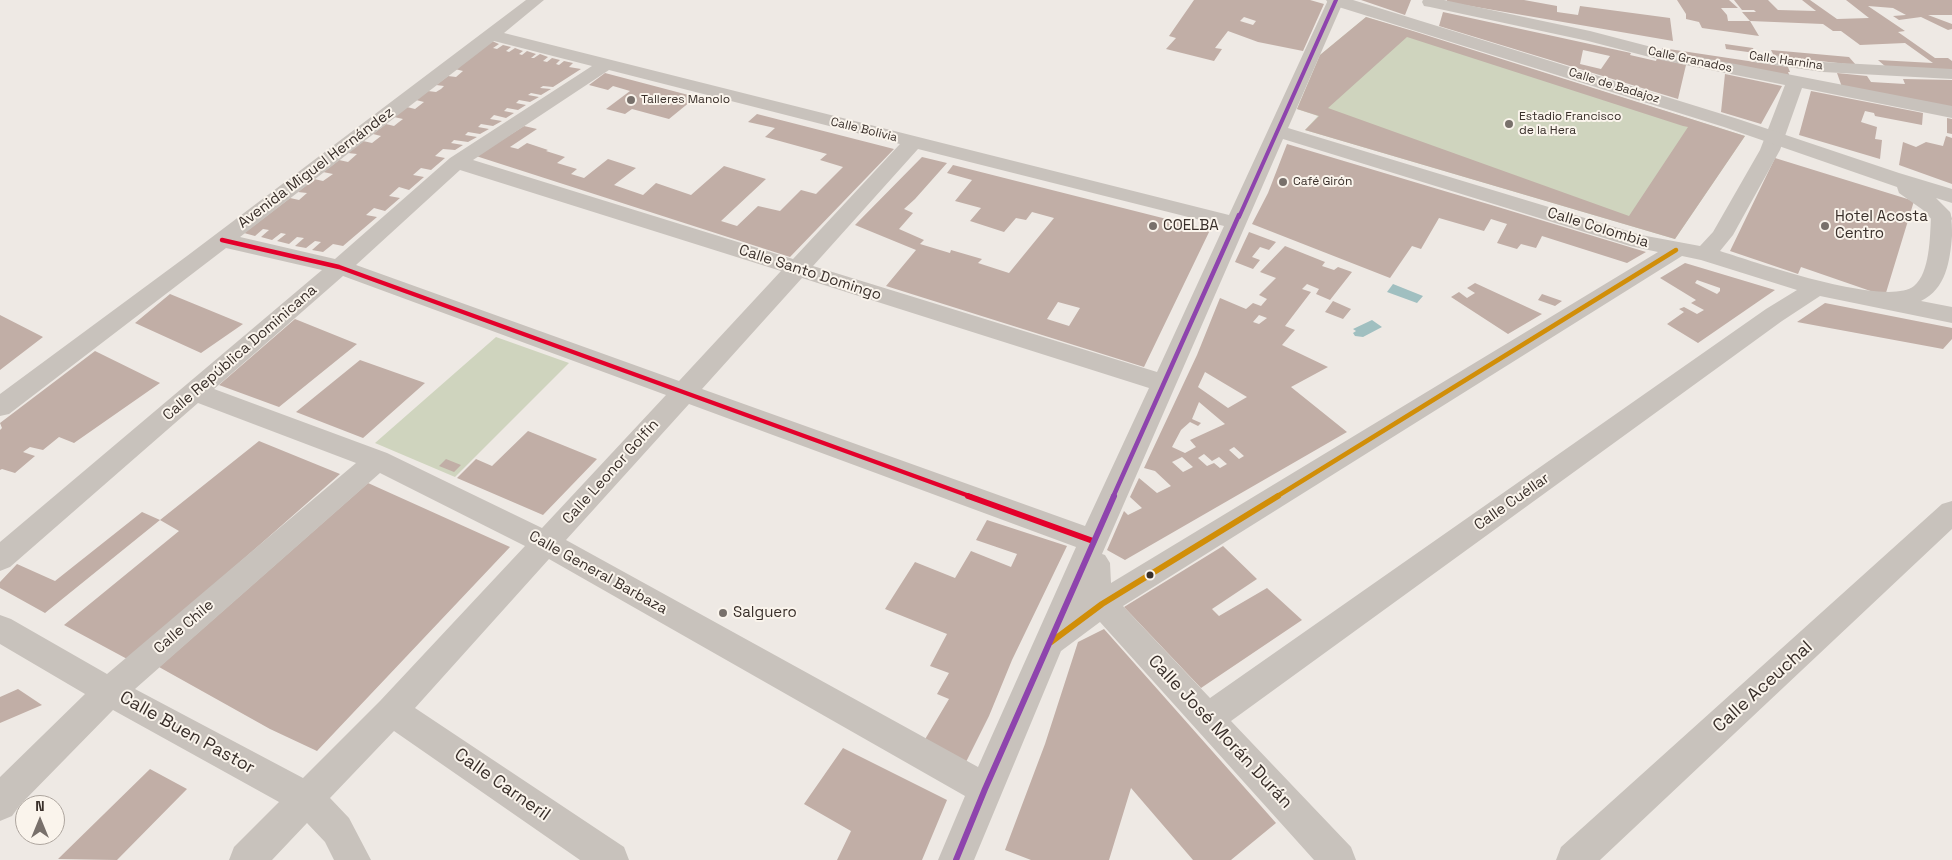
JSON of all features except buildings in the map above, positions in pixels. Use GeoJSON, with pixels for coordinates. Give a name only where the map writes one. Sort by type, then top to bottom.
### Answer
{"type":"FeatureCollection","features":[{"type":"Feature","properties":{"kind":"street","name":"Avenida Miguel Hernández"},"geometry":{"type":"LineString","coordinates":[[0,387],[515,0]]}},
{"type":"Feature","properties":{"kind":"street","name":"Avenida Miguel Hernández"},"geometry":{"type":"LineString","coordinates":[[0,407],[536,0]]}},
{"type":"Feature","properties":{"kind":"street","name":"Calle de Badajoz"},"geometry":{"type":"LineString","coordinates":[[1336,0],[1775,138],[1891,178],[1952,196]]}},
{"type":"Feature","properties":{"kind":"street"},"geometry":{"type":"LineString","coordinates":[[956,860],[985,788],[1094,552],[1163,383],[1336,0]]}},
{"type":"Feature","properties":{"kind":"street"},"geometry":{"type":"LineString","coordinates":[[1418,26],[1430,1]]}},
{"type":"Feature","properties":{"kind":"street","name":"Calle Granados"},"geometry":{"type":"LineString","coordinates":[[1430,1],[1590,36],[1661,55],[1952,112]]}},
{"type":"Feature","properties":{"kind":"street","name":"Calle Bolivia"},"geometry":{"type":"LineString","coordinates":[[491,35],[1236,223]]}},
{"type":"Feature","properties":{"kind":"street","name":"Calle Harnina"},"geometry":{"type":"LineString","coordinates":[[1590,36],[1823,67],[1952,74]]}},
{"type":"Feature","properties":{"kind":"street","name":"Calle República Dominicana"},"geometry":{"type":"LineString","coordinates":[[0,559],[339,267],[457,162],[605,65]]}},
{"type":"Feature","properties":{"kind":"street"},"geometry":{"type":"LineString","coordinates":[[1705,254],[1722,235],[1775,138],[1795,82]]}},
{"type":"Feature","properties":{"kind":"street","name":"Calle Colombia"},"geometry":{"type":"LineString","coordinates":[[1276,131],[1638,241],[1676,250],[1705,254],[1816,288],[1952,315]]}},
{"type":"Feature","properties":{"kind":"street","name":"Calle Leonor Golfín"},"geometry":{"type":"LineString","coordinates":[[247,860],[392,711],[913,142]]}},
{"type":"Feature","properties":{"kind":"street","name":"Calle Santo Domingo"},"geometry":{"type":"LineString","coordinates":[[457,162],[1163,383]]}},
{"type":"Feature","properties":{"kind":"street","name":"Calle de Badajoz"},"geometry":{"type":"LineString","coordinates":[[1891,178],[1949,215]]}},
{"type":"Feature","properties":{"kind":"street"},"geometry":{"type":"LineString","coordinates":[[1949,215],[1941,262],[1940,294],[1952,305]]}},
{"type":"Feature","properties":{"kind":"street"},"geometry":{"type":"LineString","coordinates":[[1722,235],[1743,266]]}},
{"type":"Feature","properties":{"kind":"street"},"geometry":{"type":"LineString","coordinates":[[222,240],[339,267],[684,392],[1094,552],[1118,575],[1148,576]]}},
{"type":"Feature","properties":{"kind":"street"},"geometry":{"type":"LineString","coordinates":[[1051,642],[1102,604],[1676,250]]}},
{"type":"Feature","properties":{"kind":"street"},"geometry":{"type":"LineString","coordinates":[[1877,299],[1914,296],[1941,262]]}},
{"type":"Feature","properties":{"kind":"street","name":"Calle Cuéllar"},"geometry":{"type":"LineString","coordinates":[[1209,718],[1774,315],[1816,288]]}},
{"type":"Feature","properties":{"kind":"street","name":"Calle General Barbaza"},"geometry":{"type":"LineString","coordinates":[[195,392],[377,460],[546,543],[985,788]]}},
{"type":"Feature","properties":{"kind":"street","name":"Calle Chile"},"geometry":{"type":"LineString","coordinates":[[0,804],[8,793],[110,691],[377,460]]}},
{"type":"Feature","properties":{"kind":"street","name":"Calle Aceuchal"},"geometry":{"type":"LineString","coordinates":[[1574,860],[1952,512]]}},
{"type":"Feature","properties":{"kind":"street"},"geometry":{"type":"LineString","coordinates":[[1094,552],[1097,589],[1102,604]]}},
{"type":"Feature","properties":{"kind":"street","name":"Calle José Morán Durán"},"geometry":{"type":"LineString","coordinates":[[1102,604],[1338,860]]}},
{"type":"Feature","properties":{"kind":"street","name":"Calle Buen Pastor"},"geometry":{"type":"LineString","coordinates":[[0,628],[110,691],[307,799],[337,830],[353,860]]}},
{"type":"Feature","properties":{"kind":"street","name":"Calle Carneril"},"geometry":{"type":"LineString","coordinates":[[392,711],[611,860]]}},
{"type":"Feature","properties":{"kind":"green space","name":"Estadio Francisco de la Hera"},"geometry":{"type":"Polygon","coordinates":[[[1366,17],[1745,136],[1675,239],[1305,130],[1318,116],[1297,109],[1320,55],[1366,17]]]}},
{"type":"Feature","properties":{"kind":"green space"},"geometry":{"type":"Polygon","coordinates":[[[496,337],[569,363],[455,477],[375,443],[496,337]]]}},
{"type":"Feature","properties":{"kind":"water"},"geometry":{"type":"Polygon","coordinates":[[[1393,284],[1423,296],[1417,303],[1387,292],[1393,284]]]}},
{"type":"Feature","properties":{"kind":"water"},"geometry":{"type":"Polygon","coordinates":[[[1372,320],[1382,327],[1363,337],[1355,336],[1353,333],[1356,331],[1353,329],[1372,320]]]}},
{"type":"Feature","properties":{"kind":"transit line"},"geometry":{"type":"LineString","coordinates":[[956,860],[1099,528],[1336,0]]}},
{"type":"Feature","properties":{"kind":"transit line"},"geometry":{"type":"LineString","coordinates":[[222,240],[339,267],[1093,541]]}},
{"type":"Feature","properties":{"kind":"transit line"},"geometry":{"type":"LineString","coordinates":[[1051,642],[1102,604],[1676,250]]}},
{"type":"Feature","properties":{"kind":"place","name":"Talleres Manolo"},"geometry":{"type":"Point","coordinates":[631,100]}},
{"type":"Feature","properties":{"kind":"place","name":"Estadio Francisco de la Hera"},"geometry":{"type":"Point","coordinates":[1509,124]}},
{"type":"Feature","properties":{"kind":"place","name":"Café Girón"},"geometry":{"type":"Point","coordinates":[1283,182]}},
{"type":"Feature","properties":{"kind":"place","name":"COELBA"},"geometry":{"type":"Point","coordinates":[1153,226]}},
{"type":"Feature","properties":{"kind":"place","name":"Hotel Acosta Centro"},"geometry":{"type":"Point","coordinates":[1825,226]}},
{"type":"Feature","properties":{"kind":"place","name":"Salguero"},"geometry":{"type":"Point","coordinates":[723,613]}}]}
